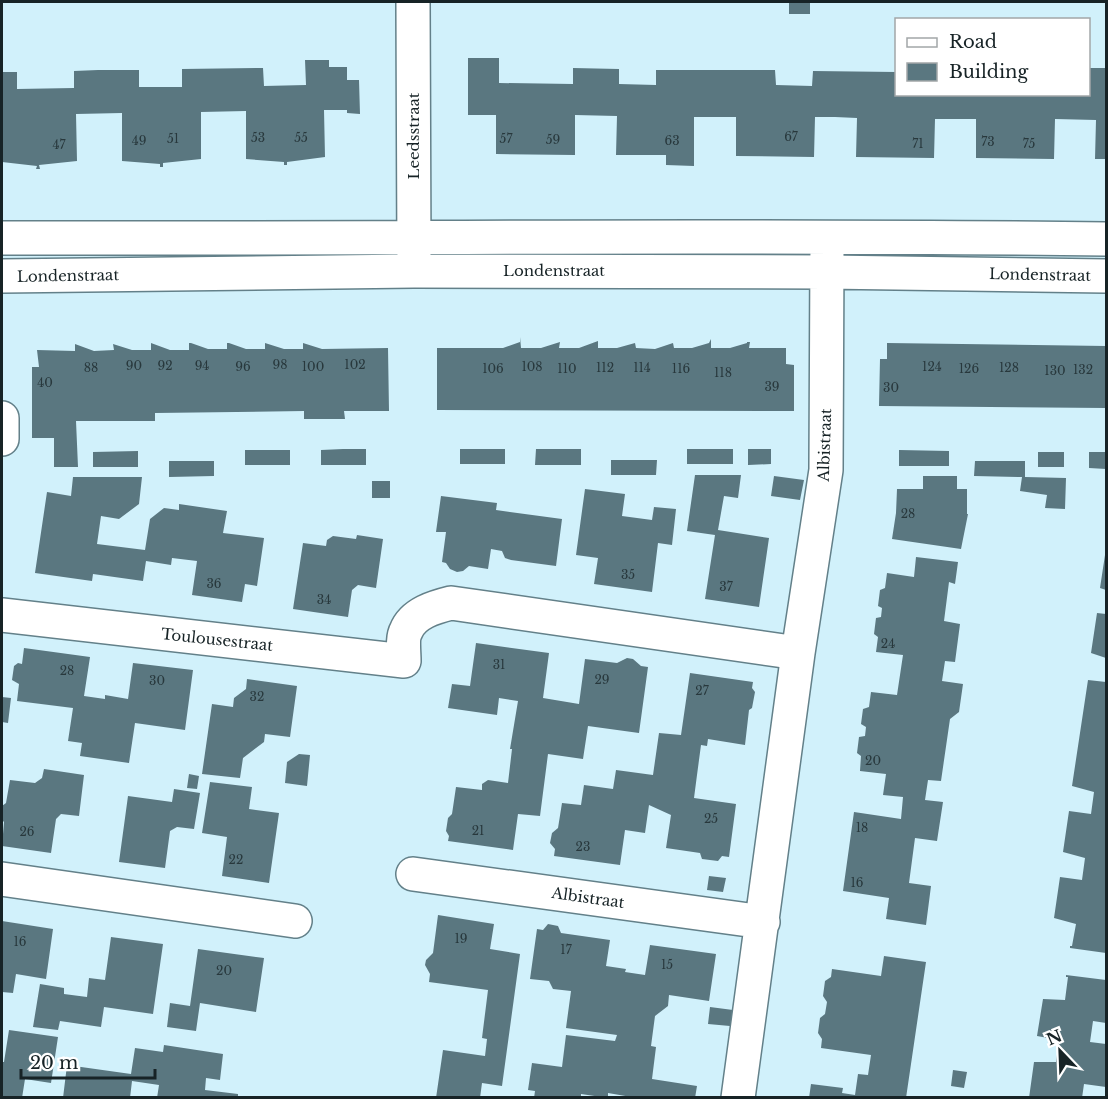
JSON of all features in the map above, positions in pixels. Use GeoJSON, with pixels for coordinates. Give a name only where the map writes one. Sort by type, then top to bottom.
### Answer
{"type":"FeatureCollection","features":[{"type":"Feature","properties":{"kind":"street","name":"Leedsstraat"},"geometry":{"type":"LineString","coordinates":[[413,2],[414,271]]}},
{"type":"Feature","properties":{"kind":"street"},"geometry":{"type":"LineString","coordinates":[[2,238],[415,239],[827,235],[1107,239]]}},
{"type":"Feature","properties":{"kind":"street","name":"Albistraat"},"geometry":{"type":"LineString","coordinates":[[738,1098],[798,653],[826,470],[827,235]]}},
{"type":"Feature","properties":{"kind":"street","name":"Londenstraat"},"geometry":{"type":"LineString","coordinates":[[2,276],[414,271],[826,272],[1107,276]]}},
{"type":"Feature","properties":{"kind":"street"},"geometry":{"type":"LineString","coordinates":[[2,418],[2,439]]}},
{"type":"Feature","properties":{"kind":"street","name":"Toulousestraat"},"geometry":{"type":"LineString","coordinates":[[2,615],[404,661],[405,631],[418,616],[434,607],[451,603],[798,653]]}},
{"type":"Feature","properties":{"kind":"street","name":"Albistraat"},"geometry":{"type":"LineString","coordinates":[[413,874],[763,922]]}},
{"type":"Feature","properties":{"kind":"street"},"geometry":{"type":"LineString","coordinates":[[2,879],[295,921]]}},
{"type":"Feature","properties":{"kind":"building"},"geometry":{"type":"Polygon","coordinates":[[[789,2],[810,2],[810,14],[789,14],[789,2]]]}},
{"type":"Feature","properties":{"kind":"building"},"geometry":{"type":"Polygon","coordinates":[[[468,58],[499,58],[499,83],[573,84],[573,68],[619,69],[619,84],[656,85],[656,70],[775,70],[776,85],[812,86],[813,71],[895,72],[895,96],[1090,96],[1090,68],[1106,68],[1106,159],[1095,159],[1096,120],[1055,119],[1054,159],[976,158],[976,119],[935,119],[934,158],[856,157],[857,118],[835,117],[815,117],[814,157],[736,156],[736,117],[694,117],[694,166],[666,165],[666,155],[616,155],[617,116],[575,115],[575,155],[496,154],[496,115],[468,115],[468,58]]]}},
{"type":"Feature","properties":{"kind":"building"},"geometry":{"type":"Polygon","coordinates":[[[305,60],[329,60],[329,67],[347,67],[347,80],[359,80],[360,114],[347,113],[347,110],[324,110],[325,157],[287,162],[287,165],[284,165],[284,162],[246,159],[246,111],[201,112],[201,159],[163,163],[163,167],[160,167],[160,164],[122,161],[122,113],[76,114],[77,161],[39,165],[40,169],[36,169],[37,166],[2,162],[2,72],[17,72],[17,89],[74,88],[74,71],[98,70],[139,70],[139,87],[182,87],[182,69],[263,68],[264,86],[306,85],[305,60]]]}},
{"type":"Feature","properties":{"kind":"building"},"geometry":{"type":"Polygon","coordinates":[[[520,337],[521,348],[541,348],[560,342],[559,348],[579,348],[598,341],[598,348],[617,348],[635,343],[636,348],[655,349],[673,343],[674,348],[692,348],[709,343],[711,339],[711,348],[730,348],[750,342],[749,348],[786,348],[786,364],[794,365],[794,411],[437,410],[437,348],[503,348],[520,342],[520,337]]]}},
{"type":"Feature","properties":{"kind":"building"},"geometry":{"type":"Polygon","coordinates":[[[151,343],[170,350],[189,350],[189,343],[208,349],[227,349],[227,343],[246,349],[265,349],[265,343],[284,349],[303,349],[303,343],[322,349],[388,348],[389,411],[344,411],[345,419],[304,419],[304,411],[155,413],[155,421],[76,421],[78,467],[54,467],[54,438],[32,438],[32,367],[39,367],[37,350],[75,351],[75,344],[94,351],[114,350],[113,344],[132,350],[151,350],[151,343]]]}},
{"type":"Feature","properties":{"kind":"building"},"geometry":{"type":"Polygon","coordinates":[[[887,343],[1106,346],[1106,408],[879,406],[880,359],[887,359],[887,343]]]}},
{"type":"Feature","properties":{"kind":"building"},"geometry":{"type":"Polygon","coordinates":[[[366,449],[366,465],[321,465],[321,450],[366,449]]]}},
{"type":"Feature","properties":{"kind":"building"},"geometry":{"type":"Polygon","coordinates":[[[460,449],[505,449],[505,464],[460,464],[460,449]]]}},
{"type":"Feature","properties":{"kind":"building"},"geometry":{"type":"Polygon","coordinates":[[[536,449],[581,449],[581,465],[535,465],[536,449]]]}},
{"type":"Feature","properties":{"kind":"building"},"geometry":{"type":"Polygon","coordinates":[[[687,449],[733,449],[733,464],[687,464],[687,449]]]}},
{"type":"Feature","properties":{"kind":"building"},"geometry":{"type":"Polygon","coordinates":[[[748,449],[771,449],[771,464],[748,465],[748,449]]]}},
{"type":"Feature","properties":{"kind":"building"},"geometry":{"type":"Polygon","coordinates":[[[245,450],[290,450],[290,465],[245,465],[245,450]]]}},
{"type":"Feature","properties":{"kind":"building"},"geometry":{"type":"Polygon","coordinates":[[[899,450],[949,451],[949,466],[899,466],[899,450]]]}},
{"type":"Feature","properties":{"kind":"building"},"geometry":{"type":"Polygon","coordinates":[[[138,451],[138,467],[93,467],[93,452],[138,451]]]}},
{"type":"Feature","properties":{"kind":"building"},"geometry":{"type":"Polygon","coordinates":[[[1038,452],[1064,452],[1064,467],[1038,467],[1038,452]]]}},
{"type":"Feature","properties":{"kind":"building"},"geometry":{"type":"Polygon","coordinates":[[[1089,452],[1106,452],[1106,469],[1089,468],[1089,452]]]}},
{"type":"Feature","properties":{"kind":"building"},"geometry":{"type":"Polygon","coordinates":[[[611,460],[657,460],[656,475],[611,475],[611,460]]]}},
{"type":"Feature","properties":{"kind":"building"},"geometry":{"type":"Polygon","coordinates":[[[169,461],[214,461],[214,476],[169,477],[169,461]]]}},
{"type":"Feature","properties":{"kind":"building"},"geometry":{"type":"Polygon","coordinates":[[[975,461],[1025,461],[1025,477],[1066,478],[1065,509],[1045,508],[1047,495],[1020,491],[1022,477],[974,476],[975,461]]]}},
{"type":"Feature","properties":{"kind":"building"},"geometry":{"type":"Polygon","coordinates":[[[695,475],[741,475],[738,498],[724,496],[718,530],[769,538],[759,607],[705,599],[715,535],[687,531],[695,475]]]}},
{"type":"Feature","properties":{"kind":"building"},"geometry":{"type":"Polygon","coordinates":[[[774,476],[804,480],[800,500],[771,496],[774,476]]]}},
{"type":"Feature","properties":{"kind":"building"},"geometry":{"type":"Polygon","coordinates":[[[923,476],[957,476],[957,489],[967,489],[968,514],[961,549],[892,539],[897,489],[923,489],[923,476]]]}},
{"type":"Feature","properties":{"kind":"building"},"geometry":{"type":"Polygon","coordinates":[[[73,477],[142,477],[139,504],[119,519],[101,516],[97,544],[145,550],[150,519],[164,508],[179,510],[179,504],[227,511],[223,533],[264,538],[257,586],[245,584],[242,602],[192,595],[197,561],[172,558],[171,565],[146,561],[143,581],[93,574],[92,581],[35,573],[47,492],[71,496],[73,477]]]}},
{"type":"Feature","properties":{"kind":"building"},"geometry":{"type":"Polygon","coordinates":[[[372,481],[390,481],[390,498],[372,498],[372,481]]]}},
{"type":"Feature","properties":{"kind":"building"},"geometry":{"type":"Polygon","coordinates":[[[585,489],[625,494],[622,516],[652,520],[654,507],[676,509],[672,545],[658,543],[652,592],[594,584],[598,558],[576,555],[585,489]]]}},
{"type":"Feature","properties":{"kind":"building"},"geometry":{"type":"Polygon","coordinates":[[[441,496],[497,503],[496,510],[562,519],[556,566],[511,560],[505,558],[502,551],[491,549],[488,569],[469,566],[457,572],[450,569],[446,563],[442,562],[446,532],[436,532],[441,496]]]}},
{"type":"Feature","properties":{"kind":"building"},"geometry":{"type":"Polygon","coordinates":[[[357,535],[383,539],[376,588],[358,585],[352,590],[348,617],[293,609],[303,543],[326,546],[327,540],[333,536],[356,539],[357,535]]]}},
{"type":"Feature","properties":{"kind":"building"},"geometry":{"type":"Polygon","coordinates":[[[1106,555],[1106,590],[1100,588],[1106,555]]]}},
{"type":"Feature","properties":{"kind":"building"},"geometry":{"type":"Polygon","coordinates":[[[916,557],[958,562],[955,584],[949,582],[944,621],[960,624],[955,662],[945,661],[942,681],[963,684],[959,712],[950,719],[941,781],[928,780],[925,800],[943,802],[937,841],[915,838],[909,883],[931,886],[926,925],[886,919],[889,898],[843,891],[854,812],[901,819],[903,797],[883,795],[886,774],[860,771],[861,756],[857,753],[859,737],[865,736],[866,727],[861,724],[863,709],[869,707],[871,692],[897,695],[903,655],[876,652],[878,637],[874,634],[876,618],[881,617],[882,608],[878,606],[880,590],[885,588],[887,573],[914,577],[916,557]]]}},
{"type":"Feature","properties":{"kind":"building"},"geometry":{"type":"Polygon","coordinates":[[[1097,613],[1106,614],[1106,658],[1091,653],[1097,613]]]}},
{"type":"Feature","properties":{"kind":"building"},"geometry":{"type":"Polygon","coordinates":[[[476,643],[549,653],[543,698],[579,704],[585,659],[617,663],[627,658],[633,659],[641,666],[648,667],[639,733],[588,726],[583,759],[548,754],[540,816],[518,814],[513,850],[448,841],[449,836],[446,831],[448,818],[452,814],[456,787],[482,790],[482,784],[488,780],[508,783],[512,749],[510,749],[518,701],[499,698],[497,715],[448,708],[452,684],[470,686],[476,643]]]}},
{"type":"Feature","properties":{"kind":"building"},"geometry":{"type":"Polygon","coordinates":[[[24,648],[90,657],[84,696],[105,699],[105,695],[128,699],[133,663],[193,670],[185,730],[135,723],[129,763],[80,756],[82,743],[68,741],[73,708],[17,701],[19,684],[12,680],[14,666],[18,663],[22,664],[24,648]]]}},
{"type":"Feature","properties":{"kind":"building"},"geometry":{"type":"Polygon","coordinates":[[[690,673],[753,682],[752,688],[755,692],[752,708],[749,710],[745,745],[708,739],[707,746],[701,745],[694,798],[736,804],[729,857],[722,856],[718,861],[702,859],[700,853],[666,848],[671,815],[649,805],[645,833],[625,830],[620,865],[554,856],[555,849],[550,843],[552,833],[558,828],[562,803],[581,805],[584,785],[613,789],[616,770],[653,775],[659,733],[681,735],[690,673]]]}},
{"type":"Feature","properties":{"kind":"building"},"geometry":{"type":"Polygon","coordinates":[[[247,679],[297,686],[290,737],[265,734],[264,742],[243,758],[240,778],[202,774],[212,704],[233,707],[234,698],[246,689],[247,679]]]}},
{"type":"Feature","properties":{"kind":"building"},"geometry":{"type":"Polygon","coordinates":[[[1088,680],[1106,682],[1106,953],[1070,948],[1076,924],[1054,918],[1060,877],[1082,880],[1085,858],[1063,852],[1069,811],[1091,814],[1094,792],[1072,786],[1088,680]]]}},
{"type":"Feature","properties":{"kind":"building"},"geometry":{"type":"Polygon","coordinates":[[[2,697],[11,698],[8,723],[2,722],[2,697]]]}},
{"type":"Feature","properties":{"kind":"building"},"geometry":{"type":"Polygon","coordinates":[[[299,754],[310,755],[307,786],[285,783],[287,762],[299,754]]]}},
{"type":"Feature","properties":{"kind":"building"},"geometry":{"type":"Polygon","coordinates":[[[44,769],[84,775],[79,816],[61,814],[56,819],[51,853],[2,846],[4,822],[2,806],[6,803],[10,780],[35,783],[42,778],[44,769]]]}},
{"type":"Feature","properties":{"kind":"building"},"geometry":{"type":"Polygon","coordinates":[[[189,774],[199,776],[197,789],[187,788],[189,774]]]}},
{"type":"Feature","properties":{"kind":"building"},"geometry":{"type":"Polygon","coordinates":[[[210,782],[252,787],[249,809],[279,813],[269,883],[222,876],[227,837],[202,833],[210,782]]]}},
{"type":"Feature","properties":{"kind":"building"},"geometry":{"type":"Polygon","coordinates":[[[174,789],[200,793],[194,829],[177,827],[170,831],[165,868],[119,862],[128,796],[172,802],[174,789]]]}},
{"type":"Feature","properties":{"kind":"building"},"geometry":{"type":"Polygon","coordinates":[[[709,876],[726,878],[723,892],[707,890],[709,876]]]}},
{"type":"Feature","properties":{"kind":"building"},"geometry":{"type":"Polygon","coordinates":[[[438,915],[494,924],[490,949],[520,954],[502,1086],[482,1083],[480,1098],[436,1098],[443,1050],[485,1056],[487,1039],[482,1038],[488,990],[429,982],[430,974],[425,965],[426,960],[433,953],[438,915]]]}},
{"type":"Feature","properties":{"kind":"building"},"geometry":{"type":"Polygon","coordinates":[[[2,921],[53,929],[46,979],[16,974],[13,993],[2,992],[2,921]]]}},
{"type":"Feature","properties":{"kind":"building"},"geometry":{"type":"Polygon","coordinates":[[[548,924],[558,926],[561,933],[610,940],[606,966],[626,969],[625,972],[645,975],[650,945],[716,954],[709,1001],[669,995],[668,1006],[655,1016],[651,1046],[656,1047],[652,1079],[697,1086],[695,1098],[637,1098],[608,1093],[608,1098],[581,1094],[581,1098],[534,1098],[535,1091],[528,1090],[532,1063],[562,1067],[566,1035],[615,1041],[617,1035],[566,1028],[571,991],[553,989],[549,981],[530,979],[537,929],[543,930],[548,924]]]}},
{"type":"Feature","properties":{"kind":"building"},"geometry":{"type":"Polygon","coordinates":[[[111,937],[163,944],[153,1014],[104,1007],[101,1027],[60,1021],[58,1030],[33,1027],[40,984],[64,988],[64,994],[87,997],[89,978],[105,980],[111,937]]]}},
{"type":"Feature","properties":{"kind":"building"},"geometry":{"type":"Polygon","coordinates":[[[198,949],[264,958],[256,1012],[200,1003],[196,1031],[167,1027],[170,1003],[190,1006],[198,949]]]}},
{"type":"Feature","properties":{"kind":"building"},"geometry":{"type":"Polygon","coordinates":[[[884,956],[926,962],[906,1098],[809,1098],[811,1084],[843,1088],[842,1093],[855,1095],[858,1074],[868,1075],[871,1055],[821,1048],[822,1039],[818,1033],[820,1018],[825,1014],[827,1002],[823,996],[825,981],[831,977],[832,969],[881,976],[884,956]]]}},
{"type":"Feature","properties":{"kind":"building"},"geometry":{"type":"Polygon","coordinates":[[[1066,975],[1106,980],[1106,1023],[1093,1021],[1090,1042],[1106,1044],[1106,1087],[1084,1084],[1082,1098],[1029,1098],[1034,1062],[1056,1062],[1059,1040],[1037,1036],[1043,999],[1065,1000],[1068,977],[1066,975]]]}},
{"type":"Feature","properties":{"kind":"building"},"geometry":{"type":"Polygon","coordinates":[[[710,1007],[733,1010],[730,1026],[708,1024],[710,1007]]]}},
{"type":"Feature","properties":{"kind":"building"},"geometry":{"type":"Polygon","coordinates":[[[9,1030],[58,1037],[51,1083],[25,1079],[22,1098],[2,1098],[2,1062],[4,1062],[9,1030]]]}},
{"type":"Feature","properties":{"kind":"building"},"geometry":{"type":"Polygon","coordinates":[[[164,1045],[223,1054],[220,1080],[206,1078],[205,1090],[238,1094],[238,1098],[157,1098],[159,1085],[132,1081],[130,1098],[63,1098],[67,1065],[131,1074],[135,1048],[163,1052],[164,1045]]]}},
{"type":"Feature","properties":{"kind":"building"},"geometry":{"type":"Polygon","coordinates":[[[953,1070],[967,1072],[964,1088],[951,1086],[953,1070]]]}}]}
